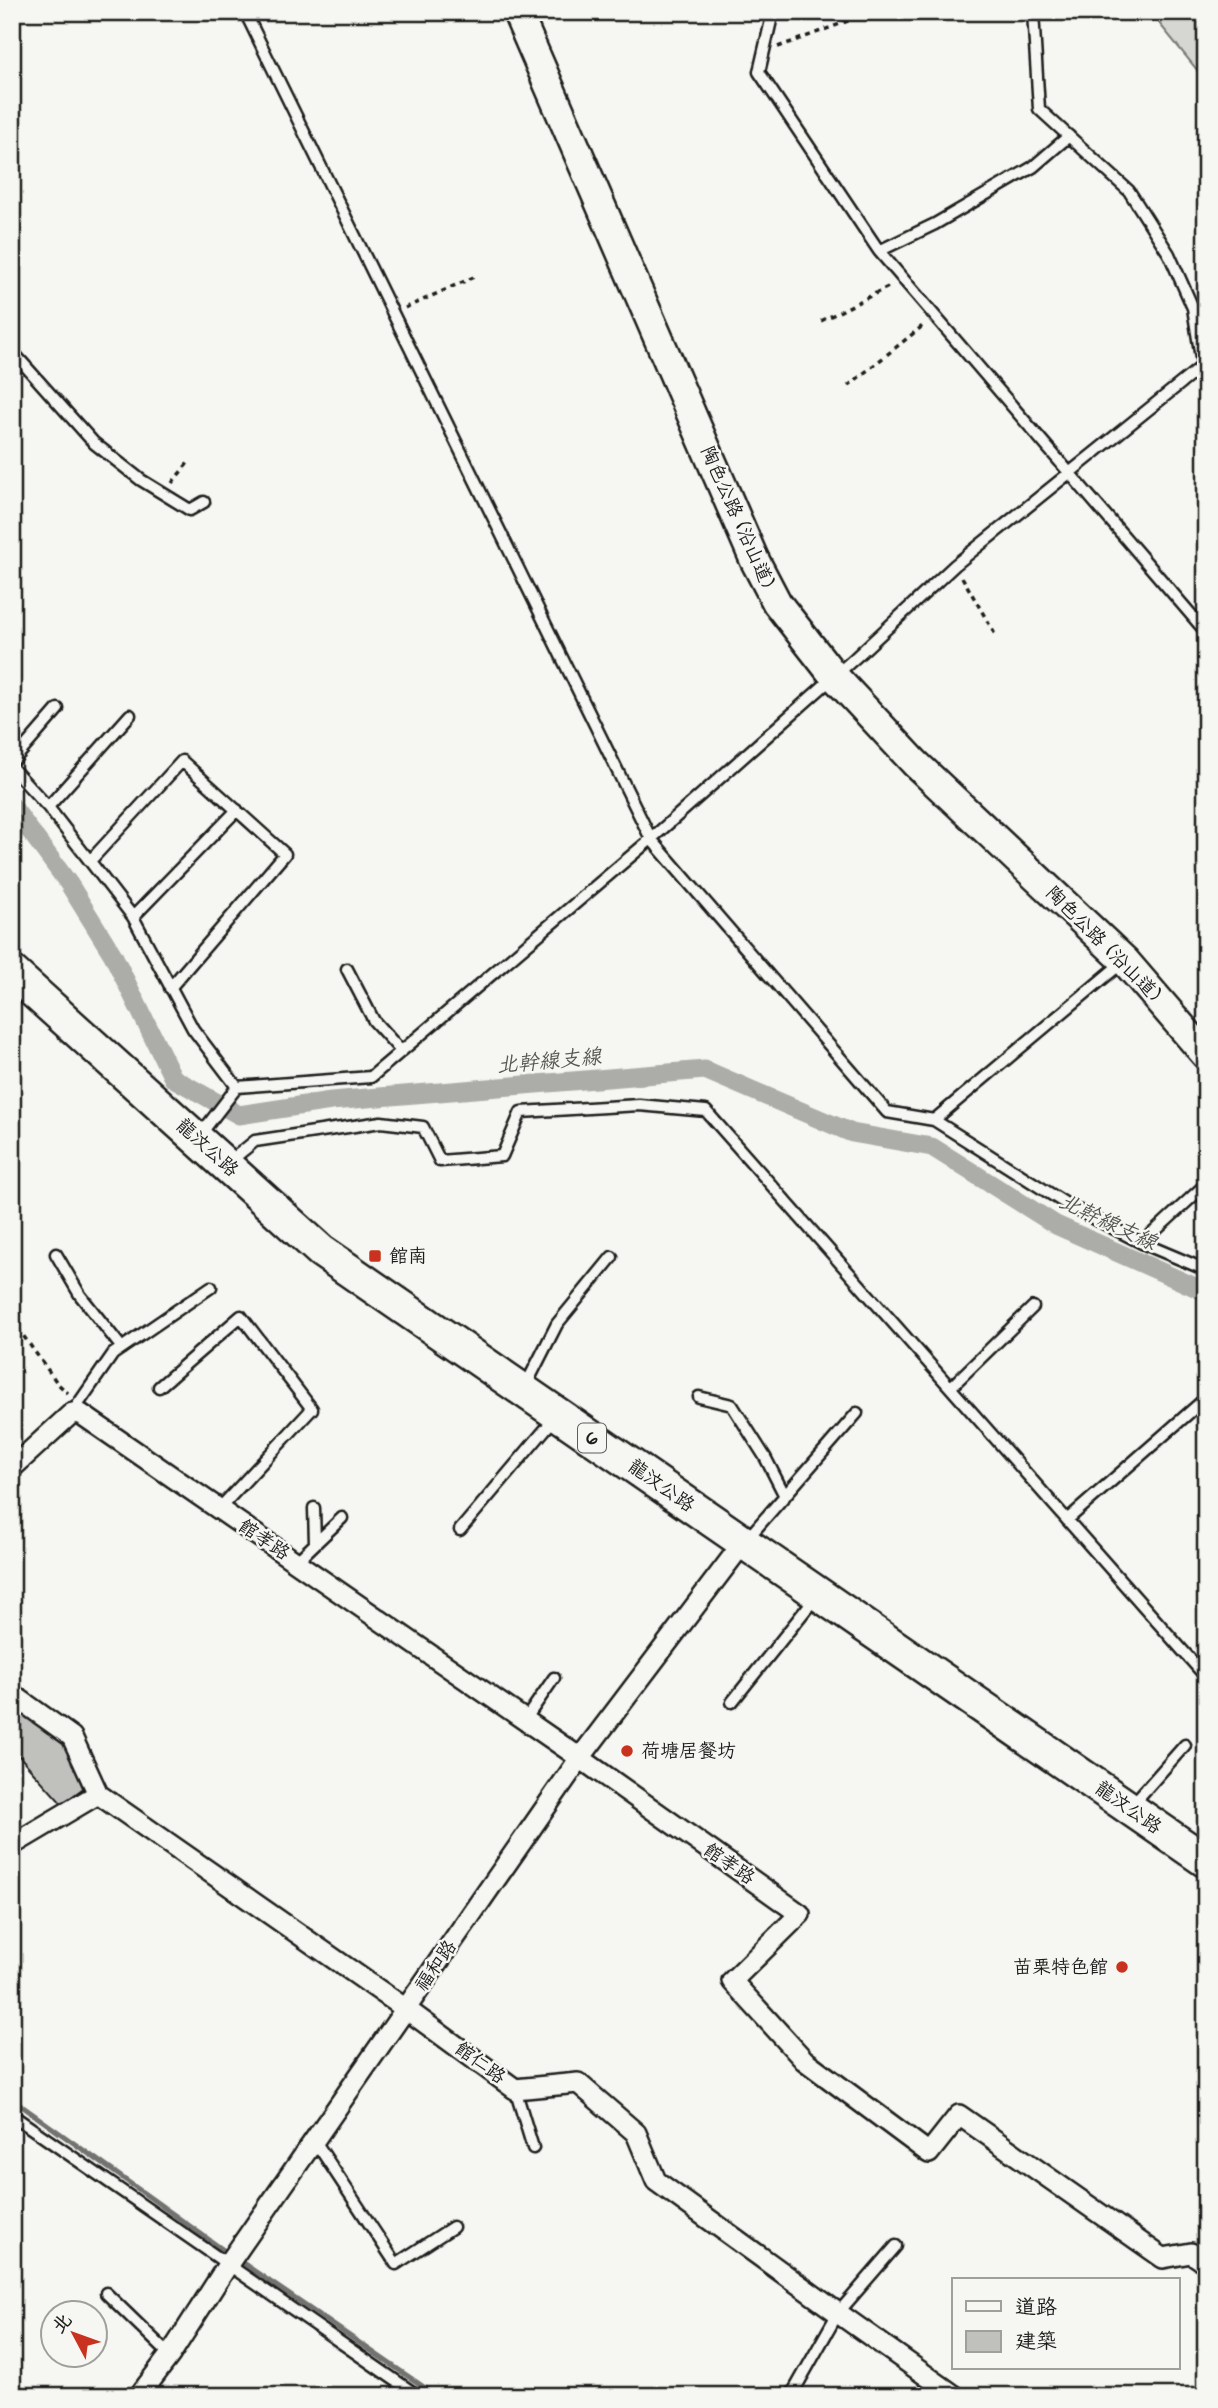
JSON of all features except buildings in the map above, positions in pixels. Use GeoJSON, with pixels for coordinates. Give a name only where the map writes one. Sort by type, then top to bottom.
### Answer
{"type":"FeatureCollection","features":[{"type":"Feature","properties":{"kind":"main road","name":"陶色公路 (沿山道)"},"geometry":{"type":"LineString","coordinates":[[517,12],[754,559],[777,603],[834,677],[915,763],[1125,961],[1206,1055]]}},
{"type":"Feature","properties":{"kind":"main road","name":"龍汶公路"},"geometry":{"type":"LineString","coordinates":[[12,972],[321,1251],[1206,1861]]}},
{"type":"Feature","properties":{"kind":"street"},"geometry":{"type":"LineString","coordinates":[[12,1468],[77,1410]]}},
{"type":"Feature","properties":{"kind":"street","name":"館孝路"},"geometry":{"type":"LineString","coordinates":[[77,1410],[580,1758],[800,1914],[732,1981],[804,2060],[929,2153],[959,2115],[1163,2258],[1191,2253],[1206,2263]]}},
{"type":"Feature","properties":{"kind":"street","name":"福和路"},"geometry":{"type":"LineString","coordinates":[[139,2396],[170,2355],[229,2263],[580,1758],[743,1543]]}},
{"type":"Feature","properties":{"kind":"street"},"geometry":{"type":"LineString","coordinates":[[12,1694],[72,1737],[98,1794],[12,1845]]}},
{"type":"Feature","properties":{"kind":"street","name":"館仁路"},"geometry":{"type":"LineString","coordinates":[[98,1794],[407,2009],[515,2089],[578,2083],[636,2133],[656,2181],[956,2396]]}},
{"type":"Feature","properties":{"kind":"lane"},"geometry":{"type":"LineString","coordinates":[[245,12],[652,839],[887,1112],[934,1120],[1068,1205],[1142,1243],[1206,1270]]}},
{"type":"Feature","properties":{"kind":"lane"},"geometry":{"type":"LineString","coordinates":[[772,12],[759,72],[879,251],[1206,632]]}},
{"type":"Feature","properties":{"kind":"lane"},"geometry":{"type":"LineString","coordinates":[[1033,12],[1039,109],[1129,191],[1169,254],[1193,308],[1206,389]]}},
{"type":"Feature","properties":{"kind":"lane"},"geometry":{"type":"LineString","coordinates":[[879,251],[934,224],[1033,167],[1069,136]]}},
{"type":"Feature","properties":{"kind":"lane"},"geometry":{"type":"LineString","coordinates":[[12,351],[94,443],[141,480],[191,510],[204,502]]}},
{"type":"Feature","properties":{"kind":"lane"},"geometry":{"type":"LineString","coordinates":[[196,1139],[237,1087],[370,1077],[652,839],[955,565],[1201,367]]}},
{"type":"Feature","properties":{"kind":"lane"},"geometry":{"type":"LineString","coordinates":[[12,762],[58,709]]}},
{"type":"Feature","properties":{"kind":"lane"},"geometry":{"type":"LineString","coordinates":[[48,807],[130,715]]}},
{"type":"Feature","properties":{"kind":"lane"},"geometry":{"type":"LineString","coordinates":[[90,862],[182,761],[285,854],[170,988]]}},
{"type":"Feature","properties":{"kind":"lane"},"geometry":{"type":"LineString","coordinates":[[12,768],[48,807],[134,917],[193,1029],[237,1087]]}},
{"type":"Feature","properties":{"kind":"lane"},"geometry":{"type":"LineString","coordinates":[[134,917],[237,810]]}},
{"type":"Feature","properties":{"kind":"lane"},"geometry":{"type":"LineString","coordinates":[[934,1120],[1125,961]]}},
{"type":"Feature","properties":{"kind":"lane"},"geometry":{"type":"LineString","coordinates":[[347,969],[374,1021],[401,1051]]}},
{"type":"Feature","properties":{"kind":"lane"},"geometry":{"type":"LineString","coordinates":[[225,1165],[255,1141],[381,1122],[423,1127],[440,1161],[502,1156],[521,1112],[639,1105],[706,1111],[1206,1676]]}},
{"type":"Feature","properties":{"kind":"lane"},"geometry":{"type":"LineString","coordinates":[[1142,1243],[1206,1184]]}},
{"type":"Feature","properties":{"kind":"lane"},"geometry":{"type":"LineString","coordinates":[[56,1254],[80,1295],[122,1348]]}},
{"type":"Feature","properties":{"kind":"lane"},"geometry":{"type":"LineString","coordinates":[[523,1390],[556,1324],[612,1257]]}},
{"type":"Feature","properties":{"kind":"lane"},"geometry":{"type":"LineString","coordinates":[[77,1410],[113,1354],[211,1287]]}},
{"type":"Feature","properties":{"kind":"lane"},"geometry":{"type":"LineString","coordinates":[[951,1387],[1033,1307]]}},
{"type":"Feature","properties":{"kind":"lane"},"geometry":{"type":"LineString","coordinates":[[159,1387],[241,1316],[312,1409],[219,1509]]}},
{"type":"Feature","properties":{"kind":"lane"},"geometry":{"type":"LineString","coordinates":[[699,1397],[732,1405],[765,1457],[785,1496]]}},
{"type":"Feature","properties":{"kind":"lane"},"geometry":{"type":"LineString","coordinates":[[1068,1520],[1206,1398]]}},
{"type":"Feature","properties":{"kind":"lane"},"geometry":{"type":"LineString","coordinates":[[743,1543],[857,1413]]}},
{"type":"Feature","properties":{"kind":"lane"},"geometry":{"type":"LineString","coordinates":[[460,1530],[558,1415]]}},
{"type":"Feature","properties":{"kind":"lane"},"geometry":{"type":"LineString","coordinates":[[314,1508],[315,1543]]}},
{"type":"Feature","properties":{"kind":"lane"},"geometry":{"type":"LineString","coordinates":[[296,1562],[342,1518]]}},
{"type":"Feature","properties":{"kind":"lane"},"geometry":{"type":"LineString","coordinates":[[732,1702],[818,1594]]}},
{"type":"Feature","properties":{"kind":"lane"},"geometry":{"type":"LineString","coordinates":[[525,1720],[554,1678]]}},
{"type":"Feature","properties":{"kind":"lane"},"geometry":{"type":"LineString","coordinates":[[1129,1808],[1185,1745]]}},
{"type":"Feature","properties":{"kind":"lane"},"geometry":{"type":"LineString","coordinates":[[515,2089],[533,2148]]}},
{"type":"Feature","properties":{"kind":"lane"},"geometry":{"type":"LineString","coordinates":[[12,2115],[418,2396]]}},
{"type":"Feature","properties":{"kind":"lane"},"geometry":{"type":"LineString","coordinates":[[315,2141],[396,2264],[453,2227]]}},
{"type":"Feature","properties":{"kind":"lane"},"geometry":{"type":"LineString","coordinates":[[791,2396],[838,2314],[896,2246]]}},
{"type":"Feature","properties":{"kind":"lane"},"geometry":{"type":"LineString","coordinates":[[106,2293],[170,2355]]}},
{"type":"Feature","properties":{"kind":"path"},"geometry":{"type":"LineString","coordinates":[[763,52],[872,12]]}},
{"type":"Feature","properties":{"kind":"path"},"geometry":{"type":"LineString","coordinates":[[393,313],[476,276]]}},
{"type":"Feature","properties":{"kind":"path"},"geometry":{"type":"LineString","coordinates":[[821,321],[903,280]]}},
{"type":"Feature","properties":{"kind":"path"},"geometry":{"type":"LineString","coordinates":[[848,386],[935,317]]}},
{"type":"Feature","properties":{"kind":"path"},"geometry":{"type":"LineString","coordinates":[[163,493],[188,463]]}},
{"type":"Feature","properties":{"kind":"path"},"geometry":{"type":"LineString","coordinates":[[955,565],[996,636]]}},
{"type":"Feature","properties":{"kind":"path"},"geometry":{"type":"LineString","coordinates":[[12,1320],[77,1410]]}},
{"type":"Feature","properties":{"kind":"shaded area"},"geometry":{"type":"Polygon","coordinates":[[[1150,12],[1206,12],[1206,81],[1150,12]]]}},
{"type":"Feature","properties":{"kind":"waterway","name":"北幹線支線"},"geometry":{"type":"LineString","coordinates":[[12,806],[69,884],[113,955],[173,1078],[239,1115],[331,1101],[705,1070],[852,1133],[932,1147],[1056,1225],[1206,1292]]}},
{"type":"Feature","properties":{"kind":"waterway"},"geometry":{"type":"LineString","coordinates":[[12,2099],[229,2254]]}},
{"type":"Feature","properties":{"kind":"waterway"},"geometry":{"type":"LineString","coordinates":[[237,2259],[437,2396]]}},
{"type":"Feature","properties":{"kind":"place","name":"館南"},"geometry":{"type":"Point","coordinates":[375,1256]}},
{"type":"Feature","properties":{"kind":"place","name":"荷塘居餐坊"},"geometry":{"type":"Point","coordinates":[627,1751]}},
{"type":"Feature","properties":{"kind":"place","name":"苗栗特色館"},"geometry":{"type":"Point","coordinates":[1122,1967]}}]}
